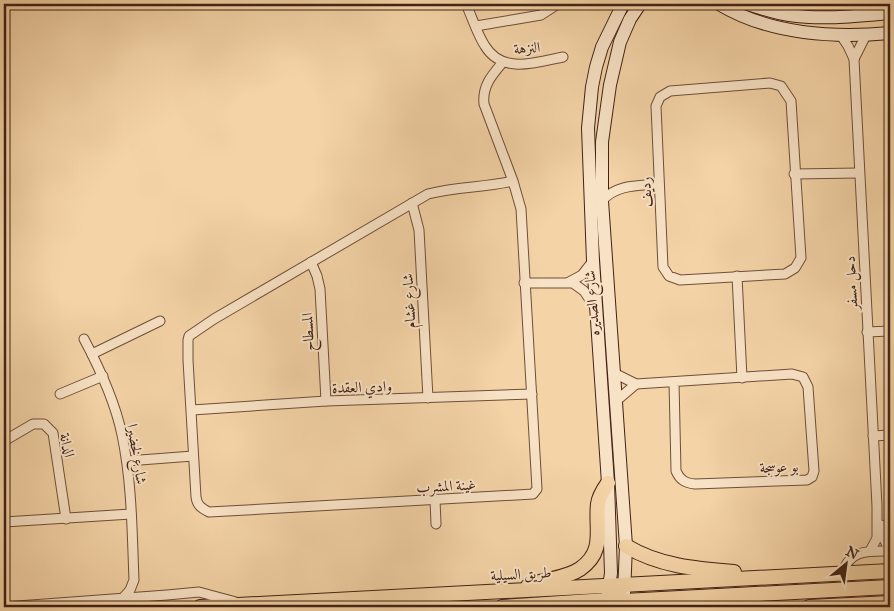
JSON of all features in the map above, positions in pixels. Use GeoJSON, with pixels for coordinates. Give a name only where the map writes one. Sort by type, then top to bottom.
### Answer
{"type":"FeatureCollection","features":[{"type":"Feature","properties":{"kind":"main road","name":"شارع الصديره"},"geometry":{"type":"LineString","coordinates":[[614,602],[588,149],[589,108],[595,73],[602,46],[623,4]]}},
{"type":"Feature","properties":{"kind":"main road","name":"شارع الصديره"},"geometry":{"type":"LineString","coordinates":[[625,586],[626,546],[601,177],[602,142],[610,85],[620,42],[638,4]]}},
{"type":"Feature","properties":{"kind":"main road"},"geometry":{"type":"LineString","coordinates":[[719,4],[746,17],[785,28],[840,34],[866,35],[890,33]]}},
{"type":"Feature","properties":{"kind":"main road"},"geometry":{"type":"LineString","coordinates":[[747,4],[800,17],[849,16],[888,10]]}},
{"type":"Feature","properties":{"kind":"main road"},"geometry":{"type":"LineString","coordinates":[[518,591],[535,583],[572,573],[591,558],[599,535],[598,510],[600,497],[608,483]]}},
{"type":"Feature","properties":{"kind":"main road"},"geometry":{"type":"LineString","coordinates":[[626,546],[646,556],[681,567],[779,577]]}},
{"type":"Feature","properties":{"kind":"main road","name":"طريق السيلية"},"geometry":{"type":"LineString","coordinates":[[200,607],[518,591],[614,602],[625,586],[890,571]]}},
{"type":"Feature","properties":{"kind":"main road"},"geometry":{"type":"LineString","coordinates":[[502,607],[890,588]]}},
{"type":"Feature","properties":{"kind":"main road"},"geometry":{"type":"LineString","coordinates":[[809,607],[890,603]]}},
{"type":"Feature","properties":{"kind":"street","name":"النزهة"},"geometry":{"type":"LineString","coordinates":[[466,4],[484,46],[492,56],[514,65],[563,57]]}},
{"type":"Feature","properties":{"kind":"street"},"geometry":{"type":"LineString","coordinates":[[476,26],[541,15],[558,4]]}},
{"type":"Feature","properties":{"kind":"street","name":"دحل مسفر"},"geometry":{"type":"LineString","coordinates":[[840,34],[854,59],[877,506],[877,538],[870,551]]}},
{"type":"Feature","properties":{"kind":"street","name":"دحل مسفر"},"geometry":{"type":"LineString","coordinates":[[854,59],[866,35]]}},
{"type":"Feature","properties":{"kind":"street","name":"غينة المشرب"},"geometry":{"type":"LineString","coordinates":[[503,62],[487,82],[483,97],[513,181],[521,209],[537,489],[533,494],[435,500],[209,512],[202,509],[197,503],[193,456],[188,354],[189,336],[428,194],[452,188],[495,185],[513,181]]}},
{"type":"Feature","properties":{"kind":"street","name":"رديف"},"geometry":{"type":"LineString","coordinates":[[770,83],[781,86],[790,101],[801,258],[795,268],[785,274],[680,280],[669,276],[663,268],[659,184],[656,106],[660,97],[670,92],[770,83]]}},
{"type":"Feature","properties":{"kind":"street"},"geometry":{"type":"LineString","coordinates":[[794,174],[859,173]]}},
{"type":"Feature","properties":{"kind":"street"},"geometry":{"type":"LineString","coordinates":[[601,177],[611,184],[622,188]]}},
{"type":"Feature","properties":{"kind":"street"},"geometry":{"type":"LineString","coordinates":[[602,202],[610,192],[622,188],[659,184]]}},
{"type":"Feature","properties":{"kind":"street","name":"شارع غشام"},"geometry":{"type":"LineString","coordinates":[[412,203],[419,230],[428,398]]}},
{"type":"Feature","properties":{"kind":"street"},"geometry":{"type":"LineString","coordinates":[[569,282],[582,275],[593,261]]}},
{"type":"Feature","properties":{"kind":"street","name":"المسطاح"},"geometry":{"type":"LineString","coordinates":[[311,262],[320,289],[326,402]]}},
{"type":"Feature","properties":{"kind":"street"},"geometry":{"type":"LineString","coordinates":[[737,276],[742,378]]}},
{"type":"Feature","properties":{"kind":"street"},"geometry":{"type":"LineString","coordinates":[[524,283],[569,282],[584,290],[596,309]]}},
{"type":"Feature","properties":{"kind":"street"},"geometry":{"type":"LineString","coordinates":[[92,354],[160,321]]}},
{"type":"Feature","properties":{"kind":"street"},"geometry":{"type":"LineString","coordinates":[[867,332],[890,331]]}},
{"type":"Feature","properties":{"kind":"street","name":"شارع لخضيرا"},"geometry":{"type":"LineString","coordinates":[[84,339],[102,376],[120,426],[127,461],[132,514],[134,580]]}},
{"type":"Feature","properties":{"kind":"street","name":"بو عوسجة"},"geometry":{"type":"LineString","coordinates":[[614,373],[636,384],[792,374],[802,377],[806,382],[814,471],[810,480],[695,484],[683,481],[676,471],[674,382]]}},
{"type":"Feature","properties":{"kind":"street"},"geometry":{"type":"LineString","coordinates":[[60,394],[102,376]]}},
{"type":"Feature","properties":{"kind":"street"},"geometry":{"type":"LineString","coordinates":[[616,401],[636,384]]}},
{"type":"Feature","properties":{"kind":"street","name":"وادي العقدة"},"geometry":{"type":"LineString","coordinates":[[192,410],[326,402],[532,394]]}},
{"type":"Feature","properties":{"kind":"street","name":"الدانة"},"geometry":{"type":"LineString","coordinates":[[4,441],[33,424],[44,424],[53,433],[66,519]]}},
{"type":"Feature","properties":{"kind":"street"},"geometry":{"type":"LineString","coordinates":[[873,436],[890,435]]}},
{"type":"Feature","properties":{"kind":"street"},"geometry":{"type":"LineString","coordinates":[[127,461],[193,456]]}},
{"type":"Feature","properties":{"kind":"street"},"geometry":{"type":"LineString","coordinates":[[435,500],[436,524]]}},
{"type":"Feature","properties":{"kind":"street","name":"دحل مسفر"},"geometry":{"type":"LineString","coordinates":[[877,506],[880,513],[883,537],[890,551]]}},
{"type":"Feature","properties":{"kind":"street"},"geometry":{"type":"LineString","coordinates":[[4,522],[132,514]]}},
{"type":"Feature","properties":{"kind":"street"},"geometry":{"type":"LineString","coordinates":[[843,573],[845,566],[860,552],[890,551]]}},
{"type":"Feature","properties":{"kind":"street"},"geometry":{"type":"LineString","coordinates":[[134,580],[140,589],[149,596]]}},
{"type":"Feature","properties":{"kind":"street"},"geometry":{"type":"LineString","coordinates":[[123,598],[130,590],[134,580]]}},
{"type":"Feature","properties":{"kind":"street"},"geometry":{"type":"LineString","coordinates":[[4,607],[200,592],[243,604]]}}]}
